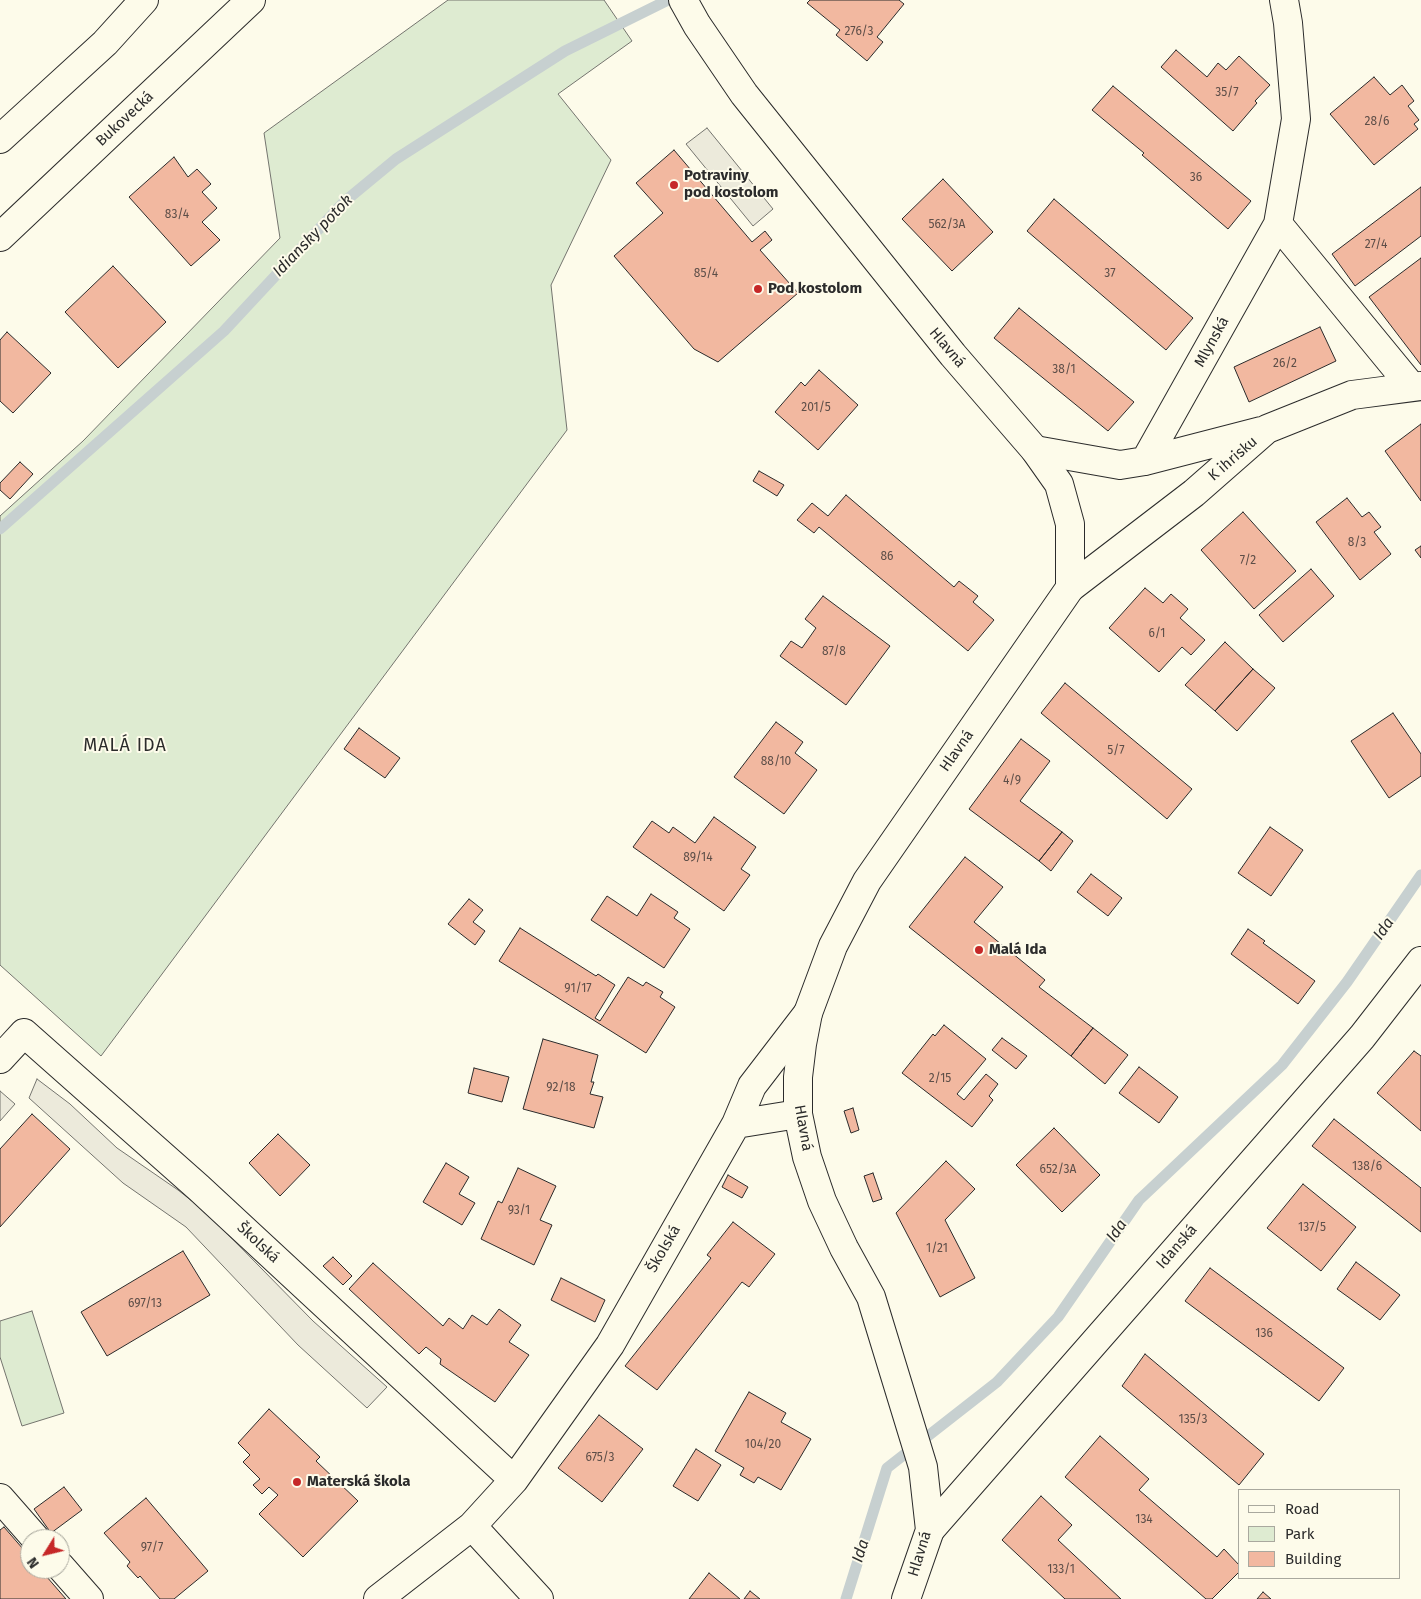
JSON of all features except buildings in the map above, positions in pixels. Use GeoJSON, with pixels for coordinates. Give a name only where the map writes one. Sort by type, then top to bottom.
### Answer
{"type":"FeatureCollection","features":[{"type":"Feature","properties":{"kind":"street"},"geometry":{"type":"LineString","coordinates":[[0,139],[105,43],[144,0]]}},
{"type":"Feature","properties":{"kind":"street","name":"Bukovecká"},"geometry":{"type":"LineString","coordinates":[[0,237],[251,0]]}},
{"type":"Feature","properties":{"kind":"street","name":"Hlavná"},"geometry":{"type":"LineString","coordinates":[[683,0],[697,25],[744,94],[953,355],[1035,450],[1059,484],[1070,524],[1070,588],[867,881],[833,946],[808,1013],[798,1077],[798,1114],[807,1157],[822,1201],[844,1248],[871,1297],[923,1467],[930,1530],[906,1599]]}},
{"type":"Feature","properties":{"kind":"street","name":"Mlynská"},"geometry":{"type":"LineString","coordinates":[[1145,460],[1278,224],[1296,119],[1288,23],[1284,0]]}},
{"type":"Feature","properties":{"kind":"street"},"geometry":{"type":"LineString","coordinates":[[1278,224],[1416,386]]}},
{"type":"Feature","properties":{"kind":"street","name":"K ihrisku"},"geometry":{"type":"LineString","coordinates":[[1070,588],[1194,493],[1266,429],[1352,395],[1416,386]]}},
{"type":"Feature","properties":{"kind":"street"},"geometry":{"type":"LineString","coordinates":[[1035,450],[1120,465],[1266,429]]}},
{"type":"Feature","properties":{"kind":"street","name":"Idanská"},"geometry":{"type":"LineString","coordinates":[[930,1530],[1362,1037],[1421,961]]}},
{"type":"Feature","properties":{"kind":"street","name":"Školská"},"geometry":{"type":"LineString","coordinates":[[378,1599],[472,1526],[514,1480],[610,1345],[736,1124],[752,1086],[808,1013]]}},
{"type":"Feature","properties":{"kind":"street","name":"Školská"},"geometry":{"type":"LineString","coordinates":[[0,1059],[24,1034],[199,1188],[514,1480]]}},
{"type":"Feature","properties":{"kind":"street"},"geometry":{"type":"LineString","coordinates":[[736,1124],[798,1114]]}},
{"type":"Feature","properties":{"kind":"street"},"geometry":{"type":"LineString","coordinates":[[0,1498],[27,1529]]}},
{"type":"Feature","properties":{"kind":"street"},"geometry":{"type":"LineString","coordinates":[[472,1526],[539,1599]]}},
{"type":"Feature","properties":{"kind":"street"},"geometry":{"type":"LineString","coordinates":[[70,1577],[89,1599]]}},
{"type":"Feature","properties":{"kind":"green space"},"geometry":{"type":"Polygon","coordinates":[[[448,0],[604,0],[632,41],[558,94],[611,160],[551,285],[567,430],[101,1056],[0,965],[0,516],[83,441],[280,238],[264,133],[448,0]]]}},
{"type":"Feature","properties":{"kind":"green space"},"geometry":{"type":"Polygon","coordinates":[[[32,1311],[64,1413],[22,1426],[0,1357],[0,1321],[32,1311]]]}},
{"type":"Feature","properties":{"kind":"shaded area"},"geometry":{"type":"Polygon","coordinates":[[[707,128],[773,209],[753,226],[686,144],[707,128]]]}},
{"type":"Feature","properties":{"kind":"shaded area"},"geometry":{"type":"Polygon","coordinates":[[[37,1079],[70,1104],[117,1148],[178,1190],[206,1212],[313,1321],[387,1387],[367,1408],[298,1345],[186,1227],[123,1183],[29,1098],[37,1079]]]}},
{"type":"Feature","properties":{"kind":"shaded area"},"geometry":{"type":"Polygon","coordinates":[[[0,1091],[15,1104],[0,1121],[0,1091]]]}},
{"type":"Feature","properties":{"kind":"waterway","name":"Idiansky potok"},"geometry":{"type":"LineString","coordinates":[[0,529],[224,331],[344,202],[396,159],[565,51],[668,0]]}},
{"type":"Feature","properties":{"kind":"waterway","name":"Ida"},"geometry":{"type":"LineString","coordinates":[[846,1599],[887,1468],[997,1382],[1058,1317],[1139,1200],[1282,1065],[1347,982],[1421,875]]}},
{"type":"Feature","properties":{"kind":"place","name":"Potraviny pod kostolom"},"geometry":{"type":"Point","coordinates":[674,185]}},
{"type":"Feature","properties":{"kind":"place","name":"Pod kostolom"},"geometry":{"type":"Point","coordinates":[758,289]}},
{"type":"Feature","properties":{"kind":"place","name":"Malá Ida"},"geometry":{"type":"Point","coordinates":[979,950]}},
{"type":"Feature","properties":{"kind":"place","name":"Materská škola"},"geometry":{"type":"Point","coordinates":[297,1482]}},
{"type":"Feature","properties":{"kind":"district","name":"MALÁ IDA"},"geometry":{"type":"Point","coordinates":[125,746]}}]}
